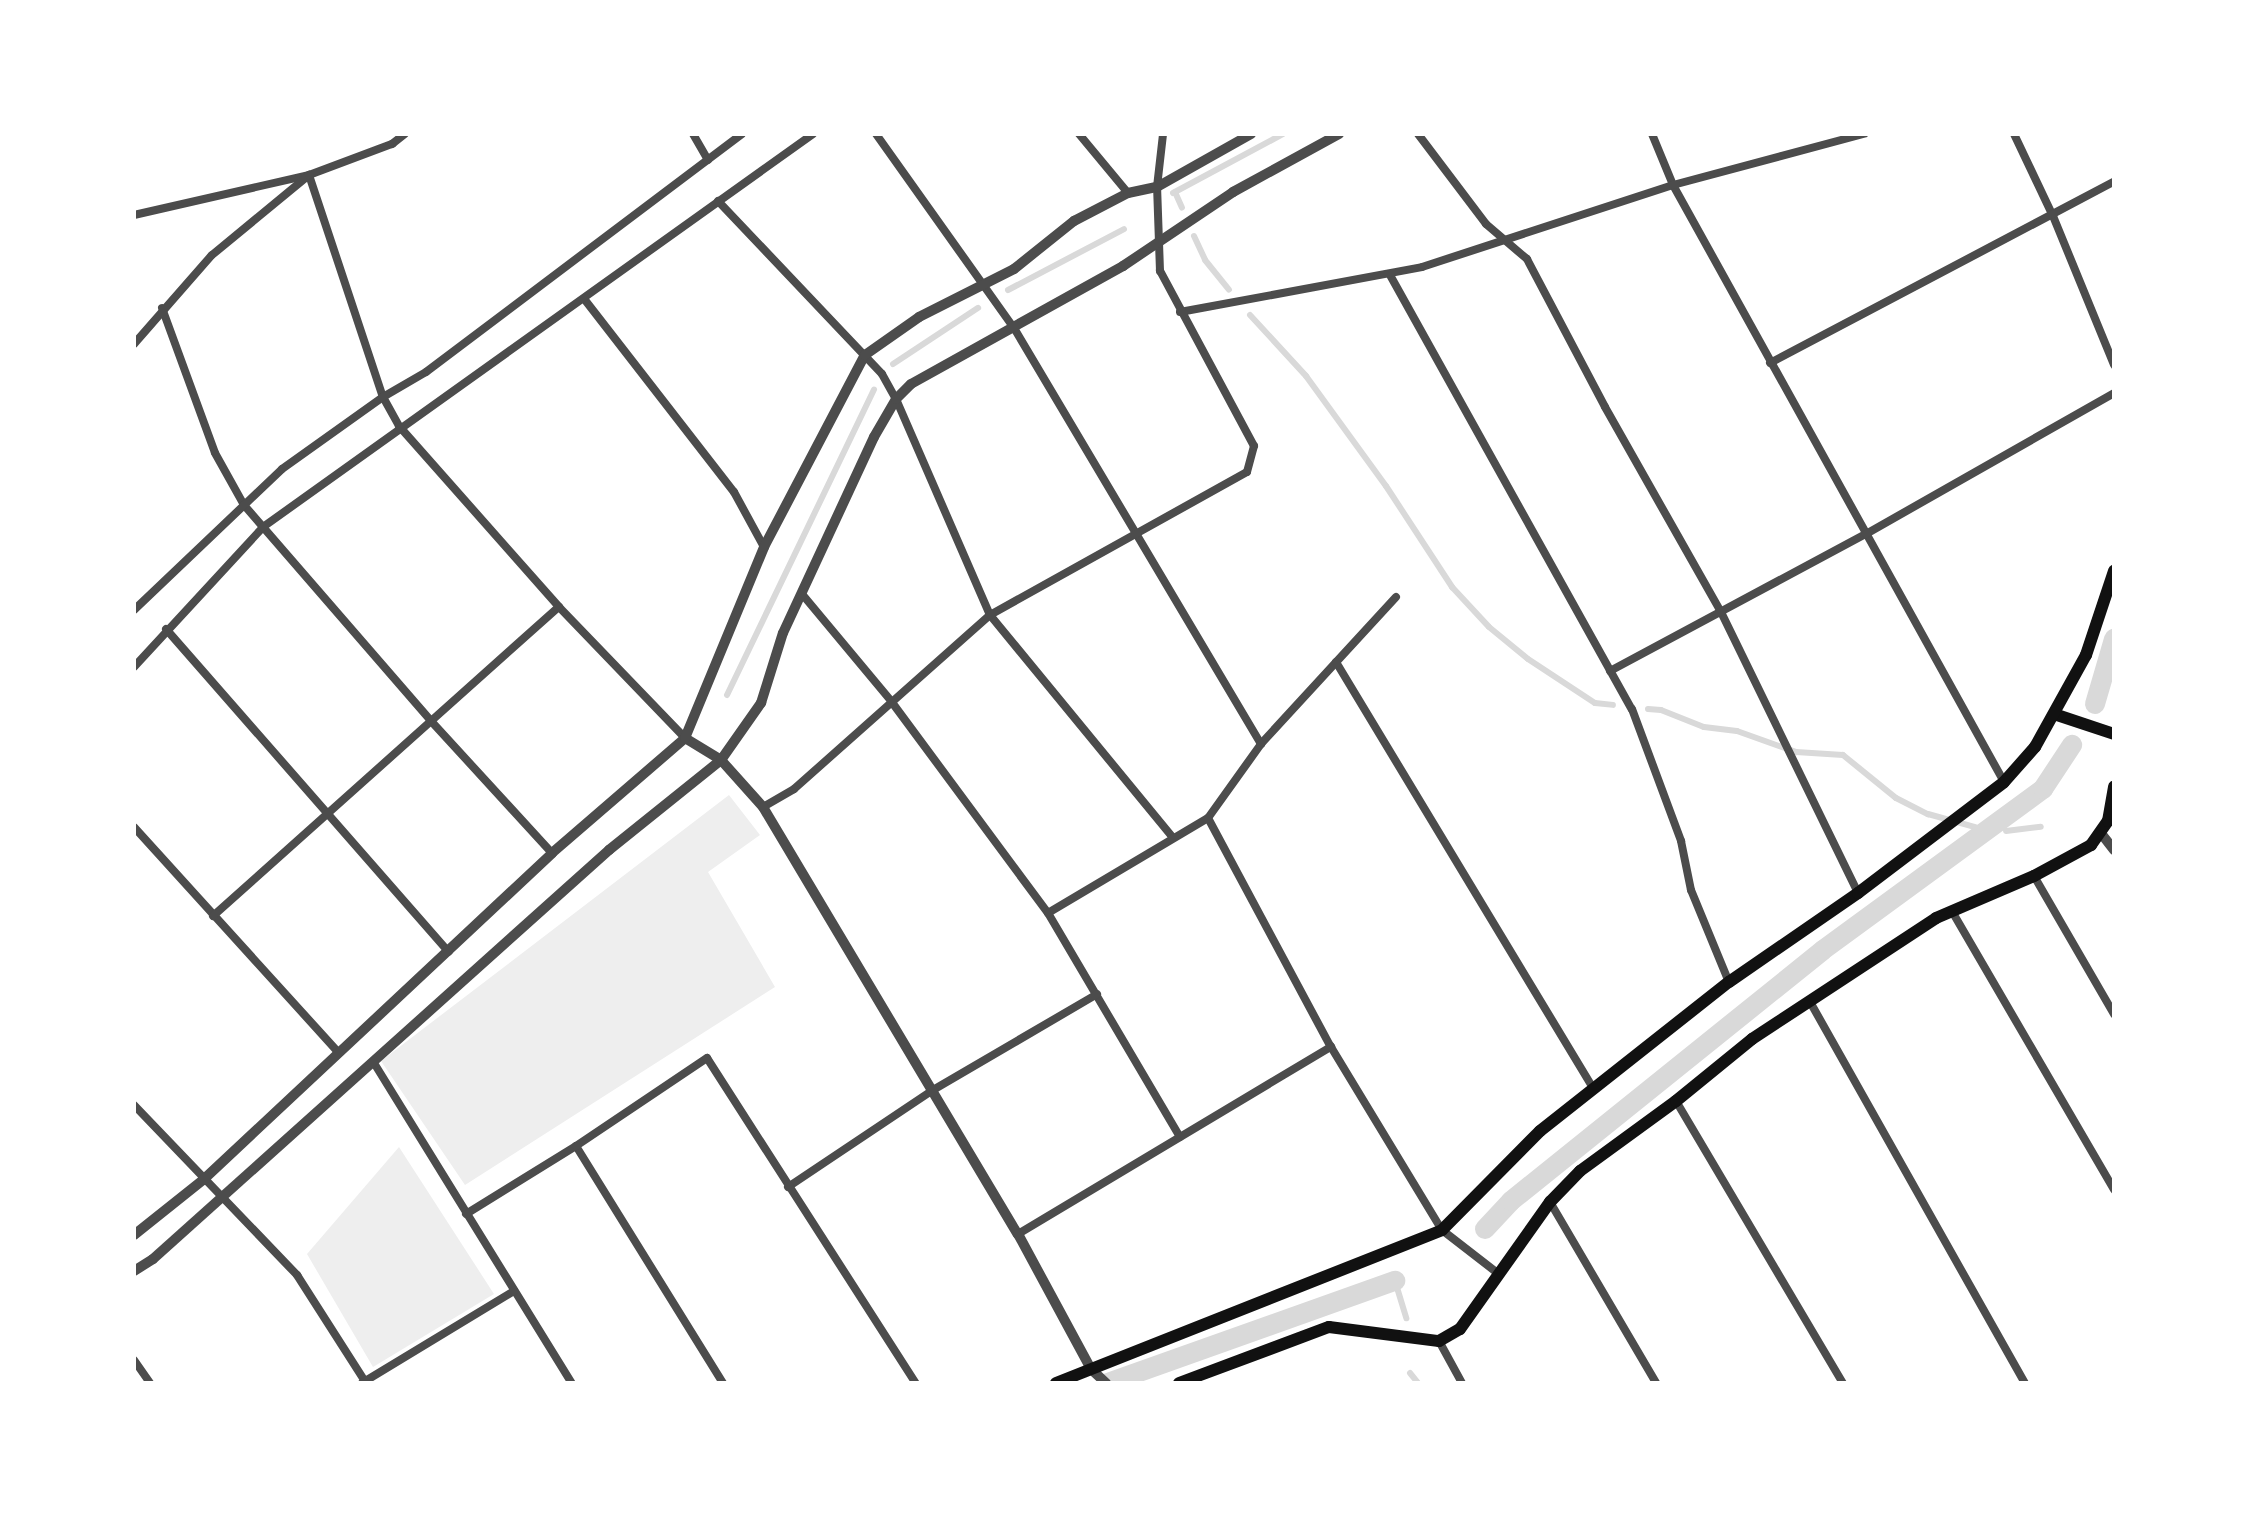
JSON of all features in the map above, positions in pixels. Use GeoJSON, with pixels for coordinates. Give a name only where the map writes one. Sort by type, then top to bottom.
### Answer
{"type":"FeatureCollection","features":[{"type":"Feature","properties":{"kind":"main road"},"geometry":{"type":"LineString","coordinates":[[1056,1383],[1442,1230],[1540,1131],[1729,982],[1858,893],[2004,782],[2035,747],[2086,655],[2114,571]]}},
{"type":"Feature","properties":{"kind":"main road"},"geometry":{"type":"LineString","coordinates":[[2054,714],[2114,734]]}},
{"type":"Feature","properties":{"kind":"main road"},"geometry":{"type":"LineString","coordinates":[[1179,1383],[1329,1327],[1439,1341],[1460,1329],[1550,1202],[1580,1171],[1676,1101],[1752,1039],[1936,918],[2034,876],[2091,845],[2108,821],[2114,787]]}},
{"type":"Feature","properties":{"kind":"street"},"geometry":{"type":"LineString","coordinates":[[134,215],[309,175],[392,144],[405,134]]}},
{"type":"Feature","properties":{"kind":"street"},"geometry":{"type":"LineString","coordinates":[[693,134],[708,160]]}},
{"type":"Feature","properties":{"kind":"street"},"geometry":{"type":"LineString","coordinates":[[134,610],[282,469],[383,397],[426,372],[742,134]]}},
{"type":"Feature","properties":{"kind":"street"},"geometry":{"type":"LineString","coordinates":[[134,667],[263,527],[399,426],[585,300],[813,134]]}},
{"type":"Feature","properties":{"kind":"street"},"geometry":{"type":"LineString","coordinates":[[876,134],[985,282],[1261,744]]}},
{"type":"Feature","properties":{"kind":"street"},"geometry":{"type":"LineString","coordinates":[[1079,134],[1128,193]]}},
{"type":"Feature","properties":{"kind":"street"},"geometry":{"type":"LineString","coordinates":[[763,807],[794,789],[990,615],[1247,472],[1254,446],[1160,271],[1162,240],[1157,187],[1163,134]]}},
{"type":"Feature","properties":{"kind":"street"},"geometry":{"type":"LineString","coordinates":[[134,1235],[203,1180],[552,853],[685,738],[764,547],[865,355],[919,317],[1014,269],[1074,221],[1128,193],[1157,187],[1251,134]]}},
{"type":"Feature","properties":{"kind":"street"},"geometry":{"type":"LineString","coordinates":[[134,1271],[153,1259],[609,850],[721,760],[761,703],[783,633],[874,437],[896,399],[911,384],[1123,266],[1233,192],[1339,134]]}},
{"type":"Feature","properties":{"kind":"street"},"geometry":{"type":"LineString","coordinates":[[1418,134],[1486,224],[1527,259],[1605,407],[1721,612],[1858,893]]}},
{"type":"Feature","properties":{"kind":"street"},"geometry":{"type":"LineString","coordinates":[[1652,134],[1673,185],[2004,782]]}},
{"type":"Feature","properties":{"kind":"street"},"geometry":{"type":"LineString","coordinates":[[1180,312],[1390,275],[1507,241],[1673,185],[1864,134]]}},
{"type":"Feature","properties":{"kind":"street"},"geometry":{"type":"LineString","coordinates":[[2014,134],[2053,216],[2114,365]]}},
{"type":"Feature","properties":{"kind":"street"},"geometry":{"type":"LineString","coordinates":[[134,344],[162,308],[212,255],[309,175]]}},
{"type":"Feature","properties":{"kind":"street"},"geometry":{"type":"LineString","coordinates":[[309,175],[383,397],[399,426],[559,607],[685,738],[721,760],[763,807],[1018,1234],[1091,1369],[1106,1383]]}},
{"type":"Feature","properties":{"kind":"street"},"geometry":{"type":"LineString","coordinates":[[1770,363],[2114,182]]}},
{"type":"Feature","properties":{"kind":"street"},"geometry":{"type":"LineString","coordinates":[[718,201],[882,374],[896,399],[990,615],[1173,838]]}},
{"type":"Feature","properties":{"kind":"street"},"geometry":{"type":"LineString","coordinates":[[1390,275],[1632,709],[1681,841],[1691,890],[1729,982]]}},
{"type":"Feature","properties":{"kind":"street"},"geometry":{"type":"LineString","coordinates":[[585,300],[734,492],[764,547]]}},
{"type":"Feature","properties":{"kind":"street"},"geometry":{"type":"LineString","coordinates":[[162,308],[215,453],[244,505],[431,721],[552,853]]}},
{"type":"Feature","properties":{"kind":"street"},"geometry":{"type":"LineString","coordinates":[[1610,671],[1866,534],[2114,393]]}},
{"type":"Feature","properties":{"kind":"street"},"geometry":{"type":"LineString","coordinates":[[802,594],[891,701],[1048,913],[1180,1137]]}},
{"type":"Feature","properties":{"kind":"street"},"geometry":{"type":"LineString","coordinates":[[1048,913],[1208,818],[1261,744],[1396,597]]}},
{"type":"Feature","properties":{"kind":"street"},"geometry":{"type":"LineString","coordinates":[[213,916],[559,607]]}},
{"type":"Feature","properties":{"kind":"street"},"geometry":{"type":"LineString","coordinates":[[166,629],[449,952]]}},
{"type":"Feature","properties":{"kind":"street"},"geometry":{"type":"LineString","coordinates":[[1336,662],[1594,1089]]}},
{"type":"Feature","properties":{"kind":"street"},"geometry":{"type":"LineString","coordinates":[[1208,818],[1331,1047],[1442,1230],[1500,1275]]}},
{"type":"Feature","properties":{"kind":"street"},"geometry":{"type":"LineString","coordinates":[[134,827],[338,1052]]}},
{"type":"Feature","properties":{"kind":"street"},"geometry":{"type":"LineString","coordinates":[[2100,832],[2114,850]]}},
{"type":"Feature","properties":{"kind":"street"},"geometry":{"type":"LineString","coordinates":[[2034,876],[2114,1014]]}},
{"type":"Feature","properties":{"kind":"street"},"geometry":{"type":"LineString","coordinates":[[1953,913],[2114,1190]]}},
{"type":"Feature","properties":{"kind":"street"},"geometry":{"type":"LineString","coordinates":[[788,1187],[933,1090],[1097,994]]}},
{"type":"Feature","properties":{"kind":"street"},"geometry":{"type":"LineString","coordinates":[[1809,1000],[2025,1383]]}},
{"type":"Feature","properties":{"kind":"street"},"geometry":{"type":"LineString","coordinates":[[1018,1234],[1331,1047]]}},
{"type":"Feature","properties":{"kind":"street"},"geometry":{"type":"LineString","coordinates":[[466,1214],[576,1146],[707,1058],[916,1383]]}},
{"type":"Feature","properties":{"kind":"street"},"geometry":{"type":"LineString","coordinates":[[374,1063],[572,1383]]}},
{"type":"Feature","properties":{"kind":"street"},"geometry":{"type":"LineString","coordinates":[[1676,1101],[1843,1383]]}},
{"type":"Feature","properties":{"kind":"street"},"geometry":{"type":"LineString","coordinates":[[134,1105],[297,1275],[364,1382],[514,1291]]}},
{"type":"Feature","properties":{"kind":"street"},"geometry":{"type":"LineString","coordinates":[[576,1146],[723,1383]]}},
{"type":"Feature","properties":{"kind":"street"},"geometry":{"type":"LineString","coordinates":[[1550,1202],[1656,1383]]}},
{"type":"Feature","properties":{"kind":"street"},"geometry":{"type":"LineString","coordinates":[[1439,1341],[1462,1383]]}},
{"type":"Feature","properties":{"kind":"street"},"geometry":{"type":"LineString","coordinates":[[134,1360],[150,1383]]}},
{"type":"Feature","properties":{"kind":"shaded area"},"geometry":{"type":"Polygon","coordinates":[[[729,795],[760,835],[708,872],[775,987],[465,1185],[381,1061],[729,795]]]}},
{"type":"Feature","properties":{"kind":"shaded area"},"geometry":{"type":"Polygon","coordinates":[[[399,1147],[494,1294],[373,1367],[307,1254],[399,1147]]]}},
{"type":"Feature","properties":{"kind":"waterway"},"geometry":{"type":"LineString","coordinates":[[1173,193],[1283,134]]}},
{"type":"Feature","properties":{"kind":"waterway"},"geometry":{"type":"LineString","coordinates":[[1175,192],[1182,208]]}},
{"type":"Feature","properties":{"kind":"waterway"},"geometry":{"type":"LineString","coordinates":[[1008,290],[1124,229]]}},
{"type":"Feature","properties":{"kind":"waterway"},"geometry":{"type":"LineString","coordinates":[[1194,236],[1205,260],[1229,290]]}},
{"type":"Feature","properties":{"kind":"waterway"},"geometry":{"type":"LineString","coordinates":[[893,364],[978,308]]}},
{"type":"Feature","properties":{"kind":"waterway"},"geometry":{"type":"LineString","coordinates":[[1250,315],[1306,376],[1386,486],[1452,587],[1489,627],[1528,659],[1595,703],[1613,705]]}},
{"type":"Feature","properties":{"kind":"waterway"},"geometry":{"type":"LineString","coordinates":[[727,695],[874,390]]}},
{"type":"Feature","properties":{"kind":"waterway"},"geometry":{"type":"LineString","coordinates":[[2095,704],[2114,639]]}},
{"type":"Feature","properties":{"kind":"waterway"},"geometry":{"type":"LineString","coordinates":[[1648,709],[1661,710],[1704,727],[1737,731],[1796,752],[1843,755],[1896,798],[1928,814],[1975,827]]}},
{"type":"Feature","properties":{"kind":"waterway"},"geometry":{"type":"LineString","coordinates":[[1485,1229],[1511,1201],[1823,950],[2043,789],[2072,745]]}},
{"type":"Feature","properties":{"kind":"waterway"},"geometry":{"type":"LineString","coordinates":[[2006,831],[2041,827]]}},
{"type":"Feature","properties":{"kind":"waterway"},"geometry":{"type":"LineString","coordinates":[[1395,1281],[1406,1318]]}},
{"type":"Feature","properties":{"kind":"waterway"},"geometry":{"type":"LineString","coordinates":[[1108,1383],[1395,1281]]}},
{"type":"Feature","properties":{"kind":"waterway"},"geometry":{"type":"LineString","coordinates":[[1410,1373],[1418,1383]]}}]}
